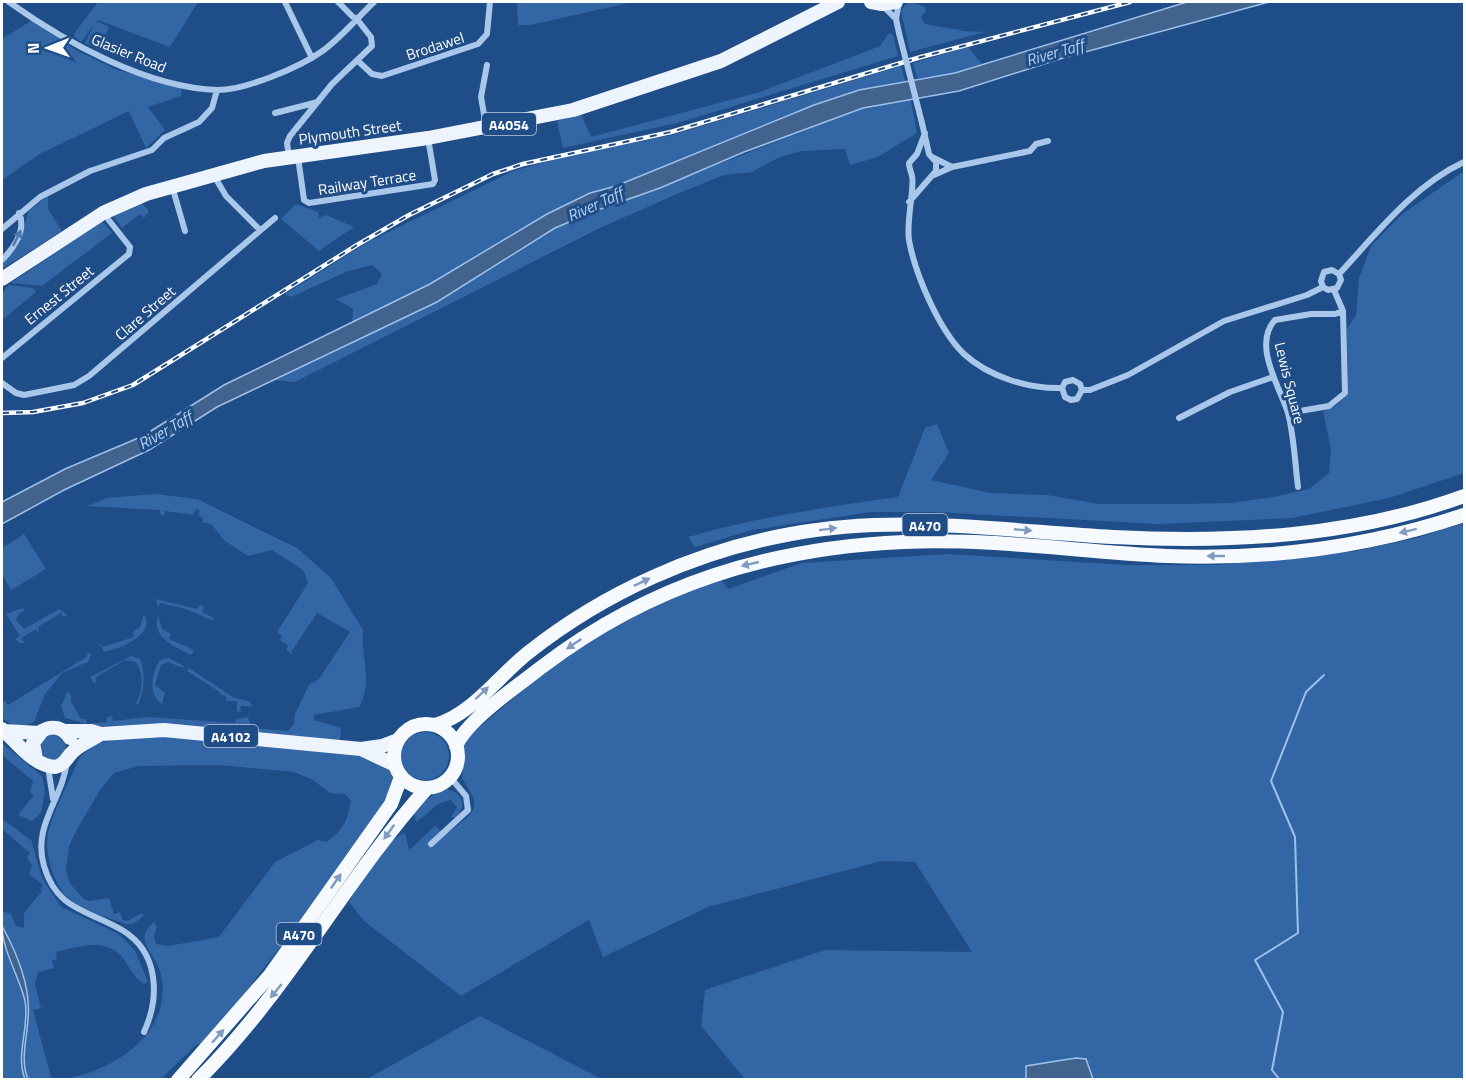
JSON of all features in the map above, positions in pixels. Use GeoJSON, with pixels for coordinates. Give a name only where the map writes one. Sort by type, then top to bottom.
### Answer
{"type":"FeatureCollection","features":[{"type":"Feature","properties":{"kind":"highway","name":"A470"},"geometry":{"type":"LineString","coordinates":[[435,725],[459,716],[528,652],[620,593],[683,565],[754,542],[794,533],[862,525],[952,525],[1164,539],[1291,536],[1368,524],[1435,507],[1464,496]]}},
{"type":"Feature","properties":{"kind":"highway","name":"A470"},"geometry":{"type":"LineString","coordinates":[[456,746],[466,730],[515,688],[609,620],[704,577],[788,555],[861,545],[943,542],[1167,556],[1249,556],[1338,547],[1408,532],[1464,515]]}},
{"type":"Feature","properties":{"kind":"highway"},"geometry":{"type":"LineString","coordinates":[[435,725],[444,729],[456,746],[458,761],[450,777],[435,787],[415,786],[398,771],[394,751],[398,740],[415,726],[435,725]]}},
{"type":"Feature","properties":{"kind":"highway","name":"A470"},"geometry":{"type":"LineString","coordinates":[[178,1080],[270,975],[391,804],[398,771]]}},
{"type":"Feature","properties":{"kind":"highway","name":"A470"},"geometry":{"type":"LineString","coordinates":[[198,1080],[223,1055],[285,979],[386,836],[427,788]]}},
{"type":"Feature","properties":{"kind":"main road","name":"Plymouth Street"},"geometry":{"type":"LineString","coordinates":[[2,279],[104,213],[172,186],[213,174],[293,157],[428,138],[573,110],[721,61],[838,2]]}},
{"type":"Feature","properties":{"kind":"main road"},"geometry":{"type":"LineString","coordinates":[[876,3],[898,2]]}},
{"type":"Feature","properties":{"kind":"main road"},"geometry":{"type":"LineString","coordinates":[[54,727],[65,731],[72,741],[70,756],[55,767],[42,763],[10,740],[3,730],[39,733],[54,727]]}},
{"type":"Feature","properties":{"kind":"main road","name":"A4102"},"geometry":{"type":"LineString","coordinates":[[65,731],[91,731],[101,734],[164,730],[361,749],[382,746],[398,740]]}},
{"type":"Feature","properties":{"kind":"main road"},"geometry":{"type":"LineString","coordinates":[[39,733],[33,743],[42,763]]}},
{"type":"Feature","properties":{"kind":"main road","name":"A4102"},"geometry":{"type":"LineString","coordinates":[[70,756],[101,734]]}},
{"type":"Feature","properties":{"kind":"main road","name":"A4102"},"geometry":{"type":"LineString","coordinates":[[361,749],[398,771]]}},
{"type":"Feature","properties":{"kind":"street","name":"Glasier Road"},"geometry":{"type":"LineString","coordinates":[[9,2],[42,25],[117,63],[159,79],[217,90]]}},
{"type":"Feature","properties":{"kind":"street"},"geometry":{"type":"LineString","coordinates":[[285,2],[312,58]]}},
{"type":"Feature","properties":{"kind":"street"},"geometry":{"type":"LineString","coordinates":[[293,157],[288,140],[332,84],[371,49],[373,43],[356,18],[338,2]]}},
{"type":"Feature","properties":{"kind":"street"},"geometry":{"type":"LineString","coordinates":[[2,229],[40,196],[90,171],[152,150],[164,138],[199,122],[212,108],[217,90],[249,83],[312,58],[323,51],[373,2]]}},
{"type":"Feature","properties":{"kind":"street","name":"Brodawel"},"geometry":{"type":"LineString","coordinates":[[358,61],[372,74],[382,76],[478,44],[486,34],[489,24],[490,2]]}},
{"type":"Feature","properties":{"kind":"street"},"geometry":{"type":"LineString","coordinates":[[898,2],[896,19],[899,33],[931,156],[936,166],[932,177],[909,203]]}},
{"type":"Feature","properties":{"kind":"street"},"geometry":{"type":"LineString","coordinates":[[876,3],[896,19]]}},
{"type":"Feature","properties":{"kind":"street"},"geometry":{"type":"LineString","coordinates":[[486,127],[482,97],[487,65]]}},
{"type":"Feature","properties":{"kind":"street"},"geometry":{"type":"LineString","coordinates":[[275,112],[318,102]]}},
{"type":"Feature","properties":{"kind":"street"},"geometry":{"type":"LineString","coordinates":[[925,133],[917,154],[909,163],[913,177],[907,220],[915,262],[936,312],[950,337],[965,355],[1002,377],[1029,386],[1062,388]]}},
{"type":"Feature","properties":{"kind":"street","name":"Railway Terrace"},"geometry":{"type":"LineString","coordinates":[[293,157],[304,200],[309,203],[433,184],[435,180],[428,138]]}},
{"type":"Feature","properties":{"kind":"street"},"geometry":{"type":"LineString","coordinates":[[913,177],[921,180],[952,167],[1030,151],[1036,144],[1048,141]]}},
{"type":"Feature","properties":{"kind":"street"},"geometry":{"type":"LineString","coordinates":[[917,154],[931,156],[952,167]]}},
{"type":"Feature","properties":{"kind":"street"},"geometry":{"type":"LineString","coordinates":[[1339,274],[1404,205],[1452,167],[1464,162]]}},
{"type":"Feature","properties":{"kind":"street"},"geometry":{"type":"LineString","coordinates":[[213,174],[226,196],[260,230]]}},
{"type":"Feature","properties":{"kind":"street"},"geometry":{"type":"LineString","coordinates":[[172,186],[186,231]]}},
{"type":"Feature","properties":{"kind":"street"},"geometry":{"type":"LineString","coordinates":[[2,260],[20,234],[22,220],[19,213]]}},
{"type":"Feature","properties":{"kind":"street","name":"Ernest Street"},"geometry":{"type":"LineString","coordinates":[[2,358],[132,250],[104,213]]}},
{"type":"Feature","properties":{"kind":"street","name":"Clare Street"},"geometry":{"type":"LineString","coordinates":[[2,383],[16,393],[24,395],[75,385],[89,376],[275,218]]}},
{"type":"Feature","properties":{"kind":"street"},"geometry":{"type":"LineString","coordinates":[[1323,286],[1321,281],[1324,272],[1332,270],[1339,274],[1341,283],[1334,290]]}},
{"type":"Feature","properties":{"kind":"street"},"geometry":{"type":"LineString","coordinates":[[1082,390],[1090,390],[1128,375],[1224,321],[1307,295],[1323,286],[1334,290],[1343,311],[1345,393],[1329,406],[1288,413]]}},
{"type":"Feature","properties":{"kind":"street","name":"Lewis Square"},"geometry":{"type":"LineString","coordinates":[[1298,487],[1288,413],[1273,376],[1267,335],[1275,320],[1302,315],[1335,314],[1343,311]]}},
{"type":"Feature","properties":{"kind":"street"},"geometry":{"type":"LineString","coordinates":[[1179,418],[1230,392],[1273,376]]}},
{"type":"Feature","properties":{"kind":"street"},"geometry":{"type":"LineString","coordinates":[[1073,380],[1080,384],[1082,390],[1077,399],[1071,400],[1065,398],[1062,388],[1065,382],[1073,380]]}},
{"type":"Feature","properties":{"kind":"street"},"geometry":{"type":"LineString","coordinates":[[70,756],[40,840],[48,878],[62,899],[73,908],[124,931],[141,947],[150,966],[155,989],[154,1007],[144,1032]]}},
{"type":"Feature","properties":{"kind":"street"},"geometry":{"type":"LineString","coordinates":[[42,763],[53,799]]}},
{"type":"Feature","properties":{"kind":"street"},"geometry":{"type":"LineString","coordinates":[[431,844],[468,810],[466,796],[450,777]]}},
{"type":"Feature","properties":{"kind":"shaded area"},"geometry":{"type":"Polygon","coordinates":[[[98,2],[198,2],[170,47],[98,20],[96,23],[99,22],[109,27],[99,50],[85,43],[94,25],[81,42],[73,35],[98,2]]]}},
{"type":"Feature","properties":{"kind":"shaded area"},"geometry":{"type":"Polygon","coordinates":[[[517,2],[633,2],[530,25],[518,25],[517,2]]]}},
{"type":"Feature","properties":{"kind":"shaded area"},"geometry":{"type":"Polygon","coordinates":[[[912,2],[925,7],[926,11],[921,17],[925,24],[985,32],[910,52],[901,11],[906,4],[912,2]]]}},
{"type":"Feature","properties":{"kind":"shaded area"},"geometry":{"type":"Polygon","coordinates":[[[31,21],[76,50],[115,69],[182,89],[181,96],[148,107],[165,130],[146,148],[129,111],[40,154],[2,180],[2,36],[3,38],[31,21]]]}},
{"type":"Feature","properties":{"kind":"shaded area"},"geometry":{"type":"Polygon","coordinates":[[[889,33],[893,35],[898,56],[681,122],[563,148],[557,121],[581,114],[591,137],[760,92],[880,46],[889,33]]]}},
{"type":"Feature","properties":{"kind":"shaded area"},"geometry":{"type":"Polygon","coordinates":[[[968,47],[982,64],[955,73],[917,78],[913,63],[968,47]]]}},
{"type":"Feature","properties":{"kind":"shaded area"},"geometry":{"type":"Polygon","coordinates":[[[901,66],[905,81],[859,90],[814,105],[616,187],[576,200],[538,219],[452,272],[352,324],[353,309],[336,299],[377,284],[382,274],[372,265],[348,271],[291,297],[285,294],[368,242],[513,171],[566,156],[672,135],[901,66]]]}},
{"type":"Feature","properties":{"kind":"shaded area"},"geometry":{"type":"Polygon","coordinates":[[[910,97],[917,133],[878,157],[850,165],[845,149],[801,151],[778,158],[752,172],[724,175],[600,228],[295,382],[274,380],[437,302],[555,228],[863,108],[910,97]]]}},
{"type":"Feature","properties":{"kind":"shaded area"},"geometry":{"type":"Polygon","coordinates":[[[1464,171],[1464,473],[1389,498],[1292,518],[1158,524],[935,512],[871,512],[752,530],[695,547],[688,537],[766,518],[898,497],[925,428],[937,424],[949,453],[931,480],[990,493],[1048,495],[1098,504],[1183,504],[1231,503],[1309,489],[1329,473],[1331,450],[1323,411],[1336,406],[1348,394],[1347,329],[1356,315],[1359,278],[1371,246],[1401,215],[1464,171]]]}},
{"type":"Feature","properties":{"kind":"shaded area"},"geometry":{"type":"Polygon","coordinates":[[[48,196],[48,209],[62,231],[2,269],[2,263],[20,240],[29,211],[48,196]]]}},
{"type":"Feature","properties":{"kind":"shaded area"},"geometry":{"type":"Polygon","coordinates":[[[142,203],[149,211],[144,218],[140,214],[122,228],[113,216],[142,203]]]}},
{"type":"Feature","properties":{"kind":"shaded area"},"geometry":{"type":"Polygon","coordinates":[[[296,204],[318,212],[319,218],[326,215],[354,227],[319,251],[281,219],[296,204]]]}},
{"type":"Feature","properties":{"kind":"shaded area"},"geometry":{"type":"Polygon","coordinates":[[[102,221],[112,233],[42,286],[11,283],[102,221]]]}},
{"type":"Feature","properties":{"kind":"shaded area"},"geometry":{"type":"Polygon","coordinates":[[[9,285],[33,288],[36,292],[2,320],[2,293],[9,285]]]}},
{"type":"Feature","properties":{"kind":"shaded area"},"geometry":{"type":"Polygon","coordinates":[[[155,494],[197,499],[297,548],[331,578],[363,630],[366,670],[365,689],[359,707],[314,715],[314,720],[341,728],[340,740],[150,725],[94,726],[65,718],[61,706],[68,691],[72,698],[70,700],[81,719],[86,719],[87,724],[107,722],[107,717],[112,716],[113,721],[147,717],[235,723],[236,719],[248,717],[252,728],[288,731],[294,724],[295,714],[309,685],[319,679],[350,632],[317,613],[291,652],[295,656],[286,650],[288,646],[280,640],[282,636],[277,632],[308,583],[303,570],[272,550],[248,556],[225,541],[211,524],[202,522],[203,517],[198,516],[200,511],[196,509],[193,515],[165,511],[164,516],[161,515],[160,510],[87,506],[107,498],[155,494]]]}},
{"type":"Feature","properties":{"kind":"shaded area"},"geometry":{"type":"Polygon","coordinates":[[[1464,523],[1464,1079],[745,1079],[701,1026],[705,990],[825,950],[972,952],[915,862],[881,861],[708,907],[603,957],[589,920],[461,996],[364,921],[349,902],[373,863],[397,837],[405,833],[409,850],[435,826],[445,835],[469,816],[474,808],[474,799],[462,778],[464,745],[467,738],[543,673],[586,642],[642,610],[720,578],[728,589],[802,563],[948,554],[1128,565],[1217,565],[1356,551],[1416,538],[1464,523]]]}},
{"type":"Feature","properties":{"kind":"shaded area"},"geometry":{"type":"Polygon","coordinates":[[[24,534],[46,569],[11,590],[2,574],[2,548],[24,534]]]}},
{"type":"Feature","properties":{"kind":"shaded area"},"geometry":{"type":"Polygon","coordinates":[[[156,599],[197,609],[200,605],[204,607],[202,612],[214,618],[213,621],[186,609],[160,603],[158,608],[156,599]]]}},
{"type":"Feature","properties":{"kind":"shaded area"},"geometry":{"type":"Polygon","coordinates":[[[23,608],[25,611],[20,612],[16,620],[24,629],[59,609],[67,615],[64,617],[61,613],[38,627],[39,634],[36,629],[21,638],[24,643],[20,643],[15,639],[20,636],[6,614],[23,608]]]}},
{"type":"Feature","properties":{"kind":"shaded area"},"geometry":{"type":"Polygon","coordinates":[[[144,614],[145,628],[141,634],[127,644],[104,652],[99,643],[103,647],[134,637],[133,632],[140,627],[144,614]]]}},
{"type":"Feature","properties":{"kind":"shaded area"},"geometry":{"type":"Polygon","coordinates":[[[158,615],[162,629],[171,634],[169,639],[194,650],[191,655],[171,644],[161,635],[158,630],[158,615]]]}},
{"type":"Feature","properties":{"kind":"shaded area"},"geometry":{"type":"Polygon","coordinates":[[[85,652],[91,654],[88,662],[62,673],[45,694],[34,722],[17,726],[2,718],[2,702],[5,701],[8,705],[88,656],[85,652]]]}},
{"type":"Feature","properties":{"kind":"shaded area"},"geometry":{"type":"Polygon","coordinates":[[[131,656],[140,659],[144,676],[138,705],[136,703],[142,682],[136,662],[125,660],[96,677],[95,684],[90,677],[131,656]]]}},
{"type":"Feature","properties":{"kind":"shaded area"},"geometry":{"type":"Polygon","coordinates":[[[169,658],[184,666],[183,668],[168,662],[161,665],[155,685],[165,693],[162,704],[153,690],[153,677],[160,660],[169,658]]]}},
{"type":"Feature","properties":{"kind":"shaded area"},"geometry":{"type":"Polygon","coordinates":[[[189,668],[233,697],[250,702],[252,706],[240,706],[241,711],[237,712],[237,701],[226,701],[226,696],[221,695],[187,671],[189,668]]]}},
{"type":"Feature","properties":{"kind":"shaded area"},"geometry":{"type":"Polygon","coordinates":[[[420,732],[430,732],[442,739],[449,751],[449,761],[442,773],[430,780],[420,780],[405,769],[401,761],[401,751],[412,736],[420,732]]]}},
{"type":"Feature","properties":{"kind":"shaded area"},"geometry":{"type":"Polygon","coordinates":[[[53,734],[62,738],[66,747],[62,756],[53,760],[44,756],[40,747],[44,738],[53,734]]]}},
{"type":"Feature","properties":{"kind":"shaded area"},"geometry":{"type":"Polygon","coordinates":[[[149,735],[355,754],[382,764],[393,777],[387,795],[342,865],[276,953],[203,1044],[197,1044],[161,1079],[65,1079],[104,1067],[122,1057],[138,1044],[150,1029],[159,1012],[163,992],[159,967],[145,942],[145,933],[154,922],[157,927],[154,936],[156,944],[168,946],[219,937],[275,862],[318,840],[326,842],[332,838],[346,820],[350,808],[351,801],[345,794],[330,793],[313,780],[294,772],[220,765],[138,766],[114,773],[100,790],[76,831],[69,846],[66,870],[70,884],[84,899],[89,901],[109,898],[114,914],[120,912],[123,920],[127,921],[142,913],[144,916],[133,924],[105,917],[71,900],[60,887],[49,860],[48,833],[78,760],[85,752],[110,740],[149,735]]]}},
{"type":"Feature","properties":{"kind":"shaded area"},"geometry":{"type":"Polygon","coordinates":[[[2,743],[42,776],[45,791],[41,813],[32,821],[18,815],[34,795],[30,792],[33,781],[2,755],[2,743]]]}},
{"type":"Feature","properties":{"kind":"shaded area"},"geometry":{"type":"Polygon","coordinates":[[[446,789],[456,793],[461,800],[462,808],[456,817],[451,817],[457,807],[451,800],[435,806],[416,822],[414,813],[417,809],[433,795],[446,789]]]}},
{"type":"Feature","properties":{"kind":"shaded area"},"geometry":{"type":"Polygon","coordinates":[[[2,819],[31,840],[42,878],[61,907],[117,933],[135,951],[148,982],[144,984],[140,981],[120,955],[105,947],[89,945],[56,952],[57,959],[52,961],[54,968],[38,972],[35,984],[41,1008],[33,1010],[51,1077],[55,1079],[28,1079],[24,1056],[28,1018],[28,1000],[14,949],[7,951],[22,990],[27,1014],[22,1055],[25,1079],[2,1079],[2,911],[11,914],[16,926],[24,928],[24,913],[42,891],[40,889],[43,885],[29,874],[32,865],[27,858],[30,853],[2,829],[2,819]]]}},
{"type":"Feature","properties":{"kind":"shaded area"},"geometry":{"type":"Polygon","coordinates":[[[480,1016],[592,1074],[600,1079],[367,1079],[480,1016]]]}},
{"type":"Feature","properties":{"kind":"water","name":"River Taff"},"geometry":{"type":"Polygon","coordinates":[[[1187,2],[1269,2],[1063,58],[959,91],[863,108],[598,210],[555,228],[437,302],[217,407],[149,450],[64,490],[2,524],[2,502],[65,469],[143,436],[224,385],[430,284],[547,214],[590,193],[616,186],[814,105],[859,90],[955,73],[1187,2]]]}},
{"type":"Feature","properties":{"kind":"water"},"geometry":{"type":"Polygon","coordinates":[[[2,926],[18,959],[25,983],[28,1019],[24,1064],[28,1079],[25,1079],[21,1060],[26,1021],[25,1001],[5,945],[2,926]]]}},
{"type":"Feature","properties":{"kind":"water"},"geometry":{"type":"Polygon","coordinates":[[[1076,1058],[1086,1059],[1093,1079],[1026,1079],[1026,1066],[1076,1058]]]}},
{"type":"Feature","properties":{"kind":"waterway"},"geometry":{"type":"LineString","coordinates":[[1280,1080],[1272,1070],[1283,1012],[1255,960],[1298,933],[1295,837],[1271,781],[1306,692],[1324,675]]}},
{"type":"Feature","properties":{"kind":"railway"},"geometry":{"type":"LineString","coordinates":[[2,413],[33,412],[83,403],[133,385],[357,245],[409,215],[493,174],[523,164],[671,132],[921,57],[1130,2]]}}]}
